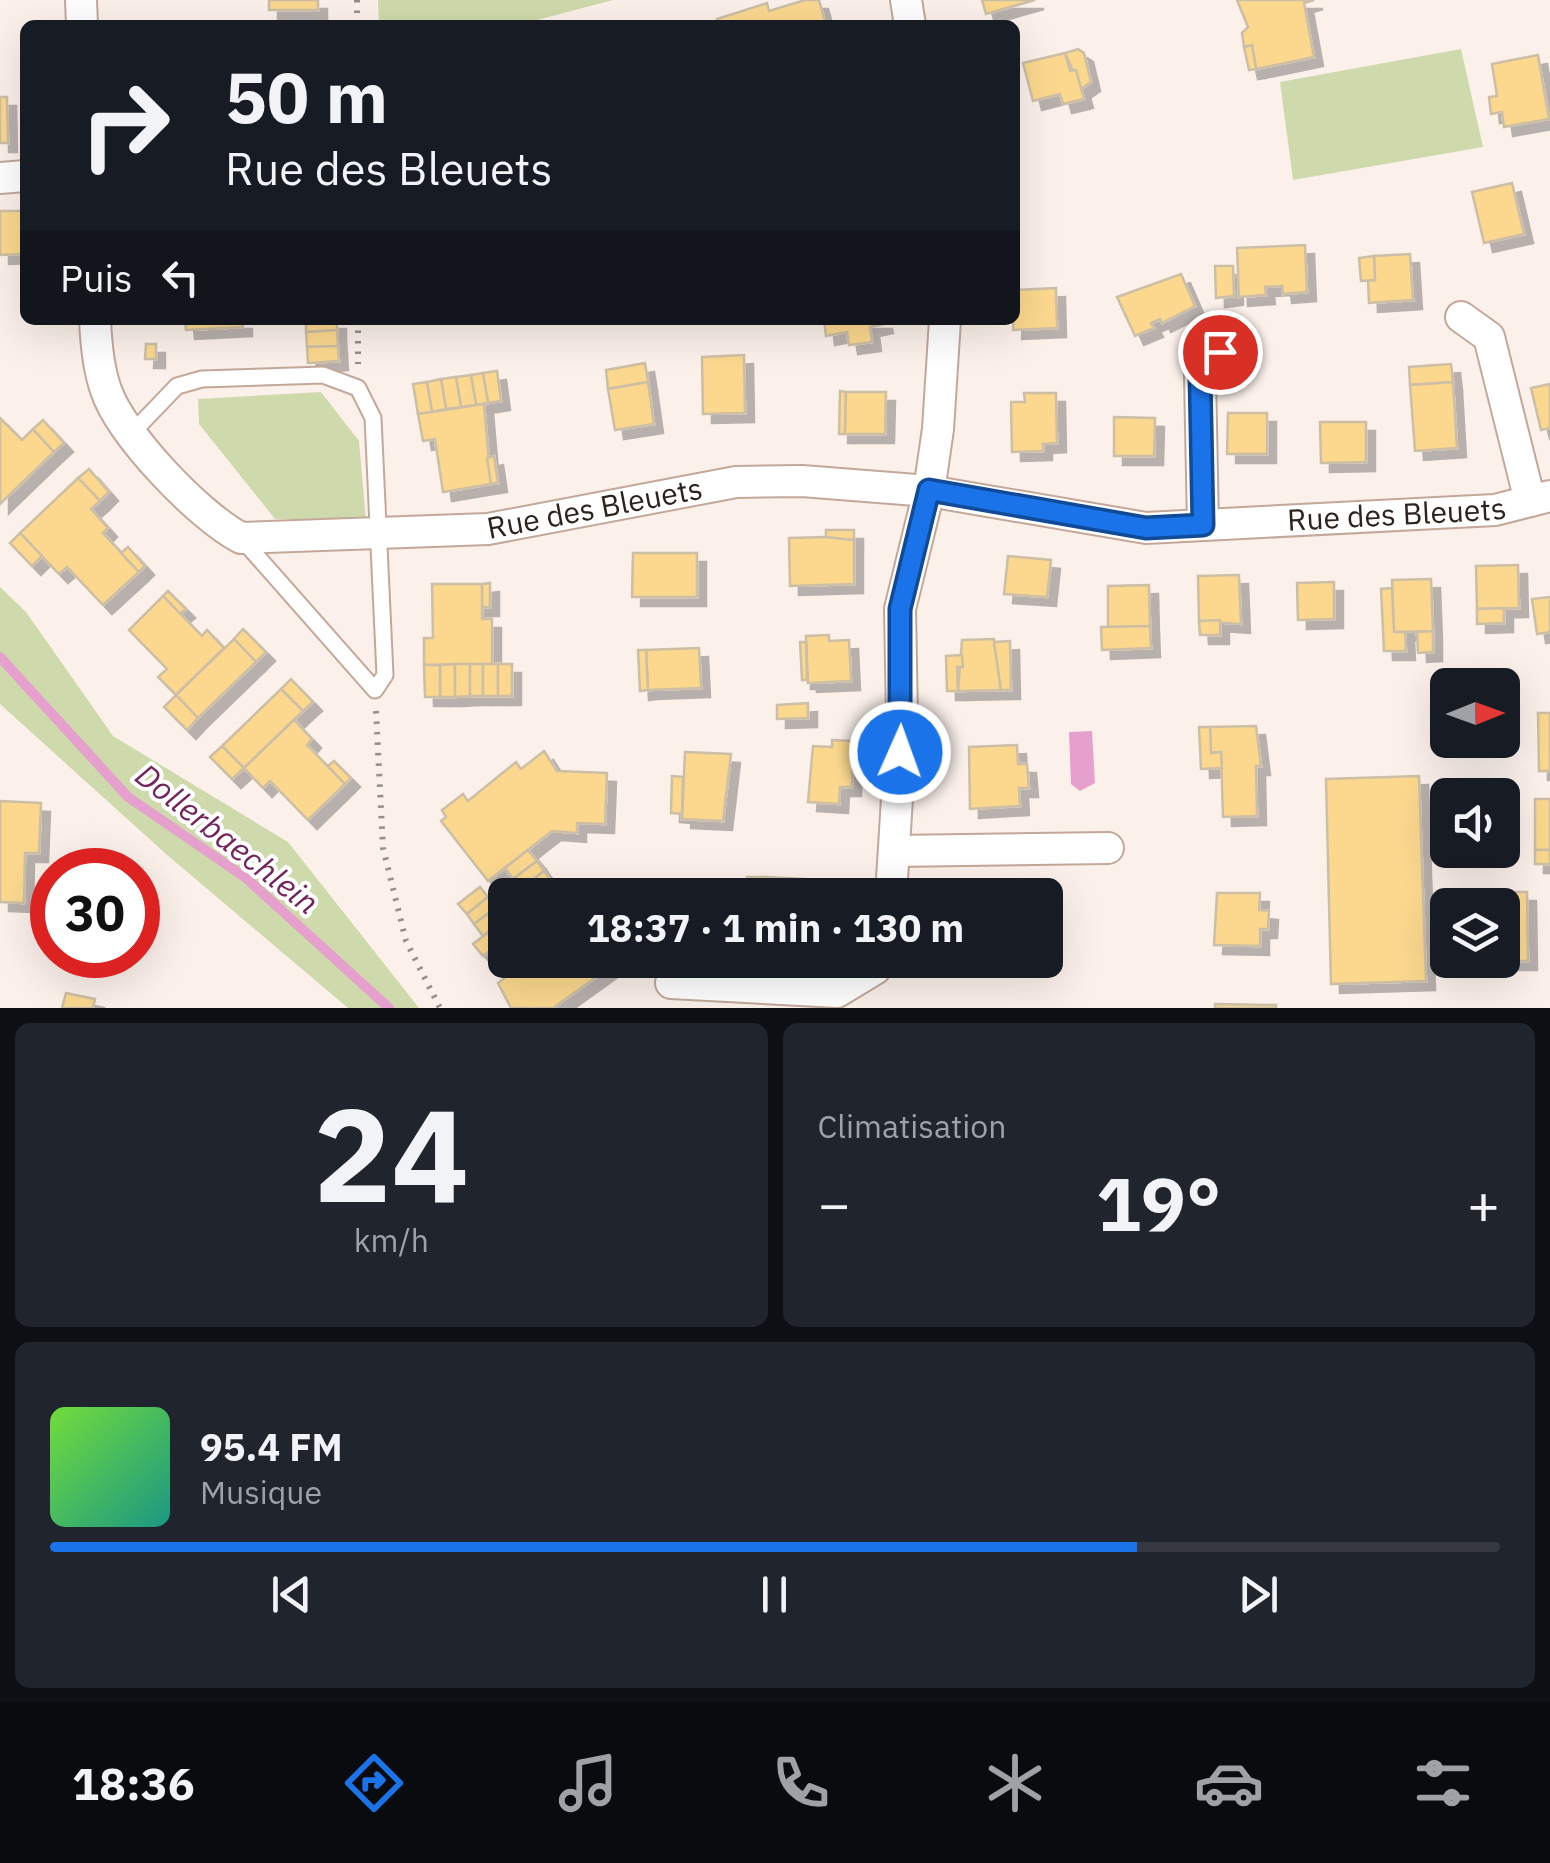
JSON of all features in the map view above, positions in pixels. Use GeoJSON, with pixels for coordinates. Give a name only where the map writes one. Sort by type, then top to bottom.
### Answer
{"type":"FeatureCollection","features":[{"type":"Feature","properties":{"kind":"street","name":"Rue des Bleuets"},"geometry":{"type":"LineString","coordinates":[[241,538],[488,529],[736,482],[929,490],[1146,528],[1495,510],[1540,498],[1489,337],[1461,318]]}},
{"type":"Feature","properties":{"kind":"street"},"geometry":{"type":"LineString","coordinates":[[892,878],[902,718],[900,609],[929,490],[938,430],[945,325]]}},
{"type":"Feature","properties":{"kind":"street"},"geometry":{"type":"LineString","coordinates":[[95,329],[106,391],[131,434],[219,527],[241,538]]}},
{"type":"Feature","properties":{"kind":"street"},"geometry":{"type":"LineString","coordinates":[[1203,525],[1200,376],[1220,352]]}},
{"type":"Feature","properties":{"kind":"street"},"geometry":{"type":"LineString","coordinates":[[894,852],[1108,848]]}},
{"type":"Feature","properties":{"kind":"street"},"geometry":{"type":"LineString","coordinates":[[671,983],[837,992],[859,978]]}},
{"type":"Feature","properties":{"kind":"lane"},"geometry":{"type":"LineString","coordinates":[[131,434],[177,386],[202,378],[323,375],[358,388],[374,418],[386,675],[375,690],[241,538]]}},
{"type":"Feature","properties":{"kind":"path"},"geometry":{"type":"LineString","coordinates":[[358,325],[358,388]]}},
{"type":"Feature","properties":{"kind":"path"},"geometry":{"type":"LineString","coordinates":[[375,690],[383,848],[406,941],[440,1008]]}},
{"type":"Feature","properties":{"kind":"green space"},"geometry":{"type":"Polygon","coordinates":[[[378,0],[613,0],[537,20],[379,20],[378,0]]]}},
{"type":"Feature","properties":{"kind":"green space"},"geometry":{"type":"Polygon","coordinates":[[[1461,49],[1483,147],[1293,180],[1280,82],[1461,49]]]}},
{"type":"Feature","properties":{"kind":"green space"},"geometry":{"type":"Polygon","coordinates":[[[321,392],[359,441],[366,520],[275,519],[199,424],[198,399],[321,392]]]}},
{"type":"Feature","properties":{"kind":"green space"},"geometry":{"type":"Polygon","coordinates":[[[0,587],[26,612],[113,736],[288,842],[419,1008],[348,1008],[166,854],[0,704],[0,587]]]}},
{"type":"Feature","properties":{"kind":"shaded area"},"geometry":{"type":"Polygon","coordinates":[[[1092,731],[1095,783],[1080,791],[1071,784],[1069,732],[1092,731]]]}},
{"type":"Feature","properties":{"kind":"building"},"geometry":{"type":"Polygon","coordinates":[[[269,0],[318,0],[318,10],[269,10],[269,0]]]}},
{"type":"Feature","properties":{"kind":"building"},"geometry":{"type":"Polygon","coordinates":[[[805,0],[819,0],[825,20],[717,19],[767,3],[769,11],[805,0]]]}},
{"type":"Feature","properties":{"kind":"building"},"geometry":{"type":"Polygon","coordinates":[[[982,0],[1035,0],[986,14],[982,0]]]}},
{"type":"Feature","properties":{"kind":"building"},"geometry":{"type":"Polygon","coordinates":[[[1237,0],[1314,0],[1304,3],[1314,57],[1256,69],[1252,45],[1244,47],[1242,33],[1248,27],[1237,0]]]}},
{"type":"Feature","properties":{"kind":"building"},"geometry":{"type":"Polygon","coordinates":[[[1252,45],[1256,69],[1249,70],[1244,47],[1252,45]]]}},
{"type":"Feature","properties":{"kind":"building"},"geometry":{"type":"Polygon","coordinates":[[[1078,49],[1084,53],[1091,82],[1081,89],[1065,53],[1078,49]]]}},
{"type":"Feature","properties":{"kind":"building"},"geometry":{"type":"Polygon","coordinates":[[[1065,53],[1070,71],[1076,70],[1084,99],[1063,104],[1060,94],[1033,101],[1023,63],[1065,53]]]}},
{"type":"Feature","properties":{"kind":"building"},"geometry":{"type":"Polygon","coordinates":[[[1538,55],[1549,119],[1504,127],[1502,112],[1491,114],[1489,97],[1497,96],[1492,64],[1538,55]]]}},
{"type":"Feature","properties":{"kind":"building"},"geometry":{"type":"Polygon","coordinates":[[[0,97],[7,97],[8,143],[0,143],[0,97]]]}},
{"type":"Feature","properties":{"kind":"building"},"geometry":{"type":"Polygon","coordinates":[[[1512,183],[1524,234],[1484,243],[1472,192],[1512,183]]]}},
{"type":"Feature","properties":{"kind":"building"},"geometry":{"type":"Polygon","coordinates":[[[0,211],[20,211],[20,254],[0,255],[0,211]]]}},
{"type":"Feature","properties":{"kind":"building"},"geometry":{"type":"Polygon","coordinates":[[[1305,245],[1307,292],[1283,294],[1282,286],[1265,287],[1266,295],[1239,297],[1237,248],[1305,245]]]}},
{"type":"Feature","properties":{"kind":"building"},"geometry":{"type":"Polygon","coordinates":[[[1410,254],[1413,300],[1369,303],[1368,280],[1375,280],[1374,256],[1410,254]]]}},
{"type":"Feature","properties":{"kind":"building"},"geometry":{"type":"Polygon","coordinates":[[[1374,256],[1375,280],[1361,281],[1359,258],[1374,256]]]}},
{"type":"Feature","properties":{"kind":"building"},"geometry":{"type":"Polygon","coordinates":[[[1215,266],[1233,266],[1234,296],[1216,298],[1215,266]]]}},
{"type":"Feature","properties":{"kind":"building"},"geometry":{"type":"Polygon","coordinates":[[[1181,274],[1195,306],[1162,323],[1160,319],[1151,323],[1154,328],[1135,336],[1117,297],[1181,274]]]}},
{"type":"Feature","properties":{"kind":"building"},"geometry":{"type":"Polygon","coordinates":[[[1056,288],[1057,328],[1013,330],[1013,325],[1020,325],[1020,290],[1056,288]]]}},
{"type":"Feature","properties":{"kind":"building"},"geometry":{"type":"Polygon","coordinates":[[[186,325],[243,325],[243,327],[186,330],[186,325]]]}},
{"type":"Feature","properties":{"kind":"building"},"geometry":{"type":"Polygon","coordinates":[[[306,325],[337,325],[337,330],[306,332],[306,325]]]}},
{"type":"Feature","properties":{"kind":"building"},"geometry":{"type":"Polygon","coordinates":[[[825,325],[879,325],[870,327],[872,342],[849,345],[847,332],[826,336],[825,325]]]}},
{"type":"Feature","properties":{"kind":"building"},"geometry":{"type":"Polygon","coordinates":[[[337,330],[338,346],[307,347],[306,332],[337,330]]]}},
{"type":"Feature","properties":{"kind":"building"},"geometry":{"type":"Polygon","coordinates":[[[146,344],[156,344],[156,359],[145,359],[146,344]]]}},
{"type":"Feature","properties":{"kind":"building"},"geometry":{"type":"Polygon","coordinates":[[[338,346],[339,361],[308,363],[307,347],[338,346]]]}},
{"type":"Feature","properties":{"kind":"building"},"geometry":{"type":"Polygon","coordinates":[[[744,355],[745,413],[703,414],[702,357],[744,355]]]}},
{"type":"Feature","properties":{"kind":"building"},"geometry":{"type":"Polygon","coordinates":[[[645,363],[648,382],[608,389],[606,370],[645,363]]]}},
{"type":"Feature","properties":{"kind":"building"},"geometry":{"type":"Polygon","coordinates":[[[1451,364],[1453,382],[1410,385],[1409,367],[1451,364]]]}},
{"type":"Feature","properties":{"kind":"building"},"geometry":{"type":"Polygon","coordinates":[[[497,371],[501,401],[488,403],[483,373],[497,371]]]}},
{"type":"Feature","properties":{"kind":"building"},"geometry":{"type":"Polygon","coordinates":[[[483,373],[488,403],[476,405],[471,375],[483,373]]]}},
{"type":"Feature","properties":{"kind":"building"},"geometry":{"type":"Polygon","coordinates":[[[471,375],[476,405],[461,407],[456,377],[471,375]]]}},
{"type":"Feature","properties":{"kind":"building"},"geometry":{"type":"Polygon","coordinates":[[[456,377],[461,407],[446,409],[441,379],[456,377]]]}},
{"type":"Feature","properties":{"kind":"building"},"geometry":{"type":"Polygon","coordinates":[[[441,379],[446,409],[432,412],[427,382],[441,379]]]}},
{"type":"Feature","properties":{"kind":"building"},"geometry":{"type":"Polygon","coordinates":[[[427,382],[432,412],[418,414],[413,384],[427,382]]]}},
{"type":"Feature","properties":{"kind":"building"},"geometry":{"type":"Polygon","coordinates":[[[648,382],[654,424],[615,430],[608,389],[648,382]]]}},
{"type":"Feature","properties":{"kind":"building"},"geometry":{"type":"Polygon","coordinates":[[[1453,382],[1457,448],[1415,451],[1410,385],[1453,382]]]}},
{"type":"Feature","properties":{"kind":"building"},"geometry":{"type":"Polygon","coordinates":[[[1550,384],[1550,428],[1541,430],[1531,388],[1550,384]]]}},
{"type":"Feature","properties":{"kind":"building"},"geometry":{"type":"Polygon","coordinates":[[[840,391],[846,392],[845,434],[839,434],[840,391]]]}},
{"type":"Feature","properties":{"kind":"building"},"geometry":{"type":"Polygon","coordinates":[[[846,392],[886,392],[885,434],[845,434],[846,392]]]}},
{"type":"Feature","properties":{"kind":"building"},"geometry":{"type":"Polygon","coordinates":[[[1024,393],[1056,393],[1057,443],[1043,444],[1043,451],[1012,452],[1011,402],[1025,402],[1024,393]]]}},
{"type":"Feature","properties":{"kind":"building"},"geometry":{"type":"Polygon","coordinates":[[[484,404],[491,484],[443,492],[435,439],[423,441],[418,414],[484,404]]]}},
{"type":"Feature","properties":{"kind":"building"},"geometry":{"type":"Polygon","coordinates":[[[1228,413],[1267,413],[1267,454],[1227,454],[1228,413]]]}},
{"type":"Feature","properties":{"kind":"building"},"geometry":{"type":"Polygon","coordinates":[[[1114,417],[1155,418],[1154,456],[1114,456],[1114,417]]]}},
{"type":"Feature","properties":{"kind":"building"},"geometry":{"type":"Polygon","coordinates":[[[0,418],[22,440],[33,429],[54,452],[0,504],[0,418]]]}},
{"type":"Feature","properties":{"kind":"building"},"geometry":{"type":"Polygon","coordinates":[[[43,420],[64,443],[54,452],[33,429],[43,420]]]}},
{"type":"Feature","properties":{"kind":"building"},"geometry":{"type":"Polygon","coordinates":[[[1320,422],[1366,422],[1366,462],[1321,463],[1320,422]]]}},
{"type":"Feature","properties":{"kind":"building"},"geometry":{"type":"Polygon","coordinates":[[[494,456],[498,483],[491,484],[487,458],[494,456]]]}},
{"type":"Feature","properties":{"kind":"building"},"geometry":{"type":"Polygon","coordinates":[[[89,469],[109,492],[100,501],[78,478],[89,469]]]}},
{"type":"Feature","properties":{"kind":"building"},"geometry":{"type":"Polygon","coordinates":[[[78,478],[100,501],[91,509],[108,528],[103,533],[139,572],[103,605],[67,567],[59,574],[20,533],[78,478]]]}},
{"type":"Feature","properties":{"kind":"building"},"geometry":{"type":"Polygon","coordinates":[[[826,530],[854,530],[854,540],[826,540],[826,530]]]}},
{"type":"Feature","properties":{"kind":"building"},"geometry":{"type":"Polygon","coordinates":[[[20,533],[42,556],[32,566],[10,543],[20,533]]]}},
{"type":"Feature","properties":{"kind":"building"},"geometry":{"type":"Polygon","coordinates":[[[789,538],[854,540],[854,584],[790,586],[789,538]]]}},
{"type":"Feature","properties":{"kind":"building"},"geometry":{"type":"Polygon","coordinates":[[[128,547],[145,566],[139,572],[121,553],[128,547]]]}},
{"type":"Feature","properties":{"kind":"building"},"geometry":{"type":"Polygon","coordinates":[[[633,553],[697,553],[697,597],[632,597],[633,553]]]}},
{"type":"Feature","properties":{"kind":"building"},"geometry":{"type":"Polygon","coordinates":[[[1008,556],[1051,560],[1047,597],[1004,594],[1008,556]]]}},
{"type":"Feature","properties":{"kind":"building"},"geometry":{"type":"Polygon","coordinates":[[[1518,565],[1519,608],[1477,609],[1476,566],[1518,565]]]}},
{"type":"Feature","properties":{"kind":"building"},"geometry":{"type":"Polygon","coordinates":[[[1239,575],[1241,624],[1199,621],[1198,576],[1239,575]]]}},
{"type":"Feature","properties":{"kind":"building"},"geometry":{"type":"Polygon","coordinates":[[[1431,579],[1433,631],[1394,632],[1392,580],[1431,579]]]}},
{"type":"Feature","properties":{"kind":"building"},"geometry":{"type":"Polygon","coordinates":[[[1334,582],[1334,619],[1298,620],[1297,583],[1334,582]]]}},
{"type":"Feature","properties":{"kind":"building"},"geometry":{"type":"Polygon","coordinates":[[[490,583],[490,607],[482,607],[482,584],[490,583]]]}},
{"type":"Feature","properties":{"kind":"building"},"geometry":{"type":"Polygon","coordinates":[[[432,584],[482,584],[482,619],[492,619],[492,664],[424,665],[424,638],[433,638],[432,584]]]}},
{"type":"Feature","properties":{"kind":"building"},"geometry":{"type":"Polygon","coordinates":[[[1149,585],[1150,626],[1108,627],[1108,586],[1149,585]]]}},
{"type":"Feature","properties":{"kind":"building"},"geometry":{"type":"Polygon","coordinates":[[[1392,588],[1394,632],[1405,632],[1406,651],[1384,651],[1381,589],[1392,588]]]}},
{"type":"Feature","properties":{"kind":"building"},"geometry":{"type":"Polygon","coordinates":[[[168,591],[186,609],[180,614],[163,596],[168,591]]]}},
{"type":"Feature","properties":{"kind":"building"},"geometry":{"type":"Polygon","coordinates":[[[163,596],[202,636],[207,630],[224,648],[176,695],[158,677],[167,669],[129,630],[163,596]]]}},
{"type":"Feature","properties":{"kind":"building"},"geometry":{"type":"Polygon","coordinates":[[[1550,597],[1550,632],[1537,634],[1532,599],[1550,597]]]}},
{"type":"Feature","properties":{"kind":"building"},"geometry":{"type":"Polygon","coordinates":[[[1504,608],[1504,623],[1477,624],[1477,609],[1504,608]]]}},
{"type":"Feature","properties":{"kind":"building"},"geometry":{"type":"Polygon","coordinates":[[[1220,620],[1220,635],[1200,635],[1199,621],[1220,620]]]}},
{"type":"Feature","properties":{"kind":"building"},"geometry":{"type":"Polygon","coordinates":[[[1150,626],[1151,648],[1102,650],[1101,627],[1150,626]]]}},
{"type":"Feature","properties":{"kind":"building"},"geometry":{"type":"Polygon","coordinates":[[[243,629],[266,652],[256,662],[234,639],[243,629]]]}},
{"type":"Feature","properties":{"kind":"building"},"geometry":{"type":"Polygon","coordinates":[[[1433,631],[1433,652],[1418,653],[1417,632],[1433,631]]]}},
{"type":"Feature","properties":{"kind":"building"},"geometry":{"type":"Polygon","coordinates":[[[829,635],[829,641],[849,640],[851,681],[808,683],[806,636],[829,635]]]}},
{"type":"Feature","properties":{"kind":"building"},"geometry":{"type":"Polygon","coordinates":[[[234,639],[256,662],[198,718],[176,695],[234,639]]]}},
{"type":"Feature","properties":{"kind":"building"},"geometry":{"type":"Polygon","coordinates":[[[994,639],[1001,690],[958,691],[962,640],[994,639]]]}},
{"type":"Feature","properties":{"kind":"building"},"geometry":{"type":"Polygon","coordinates":[[[1010,641],[1011,690],[1001,690],[994,642],[1010,641]]]}},
{"type":"Feature","properties":{"kind":"building"},"geometry":{"type":"Polygon","coordinates":[[[800,642],[806,642],[807,680],[802,680],[800,642]]]}},
{"type":"Feature","properties":{"kind":"building"},"geometry":{"type":"Polygon","coordinates":[[[699,648],[701,688],[648,690],[646,650],[699,648]]]}},
{"type":"Feature","properties":{"kind":"building"},"geometry":{"type":"Polygon","coordinates":[[[638,650],[646,650],[648,690],[640,691],[638,650]]]}},
{"type":"Feature","properties":{"kind":"building"},"geometry":{"type":"Polygon","coordinates":[[[962,655],[963,667],[957,667],[958,691],[947,691],[946,656],[962,655]]]}},
{"type":"Feature","properties":{"kind":"building"},"geometry":{"type":"Polygon","coordinates":[[[455,664],[455,697],[440,697],[440,665],[455,664]]]}},
{"type":"Feature","properties":{"kind":"building"},"geometry":{"type":"Polygon","coordinates":[[[455,664],[470,664],[470,696],[455,697],[455,664]]]}},
{"type":"Feature","properties":{"kind":"building"},"geometry":{"type":"Polygon","coordinates":[[[470,664],[483,664],[483,696],[470,696],[470,664]]]}},
{"type":"Feature","properties":{"kind":"building"},"geometry":{"type":"Polygon","coordinates":[[[483,664],[498,664],[498,696],[483,696],[483,664]]]}},
{"type":"Feature","properties":{"kind":"building"},"geometry":{"type":"Polygon","coordinates":[[[498,664],[512,664],[512,696],[498,696],[498,664]]]}},
{"type":"Feature","properties":{"kind":"building"},"geometry":{"type":"Polygon","coordinates":[[[424,665],[440,665],[440,697],[425,697],[424,665]]]}},
{"type":"Feature","properties":{"kind":"building"},"geometry":{"type":"Polygon","coordinates":[[[291,679],[313,702],[303,711],[281,689],[291,679]]]}},
{"type":"Feature","properties":{"kind":"building"},"geometry":{"type":"Polygon","coordinates":[[[281,689],[303,711],[244,768],[222,746],[281,689]]]}},
{"type":"Feature","properties":{"kind":"building"},"geometry":{"type":"Polygon","coordinates":[[[176,695],[198,718],[187,730],[164,707],[176,695]]]}},
{"type":"Feature","properties":{"kind":"building"},"geometry":{"type":"Polygon","coordinates":[[[808,703],[808,718],[777,719],[777,705],[808,703]]]}},
{"type":"Feature","properties":{"kind":"building"},"geometry":{"type":"Polygon","coordinates":[[[1538,713],[1550,713],[1550,771],[1539,771],[1538,713]]]}},
{"type":"Feature","properties":{"kind":"building"},"geometry":{"type":"Polygon","coordinates":[[[294,720],[312,739],[307,745],[345,784],[308,820],[270,781],[263,788],[244,768],[294,720]]]}},
{"type":"Feature","properties":{"kind":"building"},"geometry":{"type":"Polygon","coordinates":[[[1256,726],[1261,766],[1256,766],[1257,816],[1223,817],[1221,752],[1211,753],[1210,727],[1256,726]]]}},
{"type":"Feature","properties":{"kind":"building"},"geometry":{"type":"Polygon","coordinates":[[[1199,727],[1210,727],[1211,753],[1221,752],[1222,768],[1201,769],[1199,727]]]}},
{"type":"Feature","properties":{"kind":"building"},"geometry":{"type":"Polygon","coordinates":[[[832,740],[853,741],[852,787],[840,787],[839,804],[808,802],[813,746],[832,747],[832,740]]]}},
{"type":"Feature","properties":{"kind":"building"},"geometry":{"type":"Polygon","coordinates":[[[1017,745],[1018,764],[1027,764],[1029,788],[1019,788],[1020,806],[970,809],[969,747],[1017,745]]]}},
{"type":"Feature","properties":{"kind":"building"},"geometry":{"type":"Polygon","coordinates":[[[222,746],[244,768],[232,779],[210,757],[222,746]]]}},
{"type":"Feature","properties":{"kind":"building"},"geometry":{"type":"Polygon","coordinates":[[[544,751],[557,771],[607,773],[605,824],[577,823],[577,833],[552,831],[488,881],[441,821],[446,817],[442,810],[463,794],[468,801],[516,762],[521,769],[544,751]]]}},
{"type":"Feature","properties":{"kind":"building"},"geometry":{"type":"Polygon","coordinates":[[[685,752],[731,754],[723,821],[682,819],[685,752]]]}},
{"type":"Feature","properties":{"kind":"building"},"geometry":{"type":"Polygon","coordinates":[[[334,761],[351,778],[345,784],[328,766],[334,761]]]}},
{"type":"Feature","properties":{"kind":"building"},"geometry":{"type":"Polygon","coordinates":[[[672,776],[683,777],[682,814],[671,813],[672,776]]]}},
{"type":"Feature","properties":{"kind":"building"},"geometry":{"type":"Polygon","coordinates":[[[1419,776],[1426,981],[1331,984],[1326,779],[1419,776]]]}},
{"type":"Feature","properties":{"kind":"building"},"geometry":{"type":"Polygon","coordinates":[[[1535,799],[1550,799],[1550,850],[1535,850],[1535,799]]]}},
{"type":"Feature","properties":{"kind":"building"},"geometry":{"type":"Polygon","coordinates":[[[0,801],[41,803],[39,848],[30,848],[30,853],[25,853],[24,903],[0,902],[0,801]]]}},
{"type":"Feature","properties":{"kind":"building"},"geometry":{"type":"Polygon","coordinates":[[[528,850],[537,861],[514,878],[505,868],[528,850]]]}},
{"type":"Feature","properties":{"kind":"building"},"geometry":{"type":"Polygon","coordinates":[[[1535,850],[1550,850],[1550,864],[1535,864],[1535,850]]]}},
{"type":"Feature","properties":{"kind":"building"},"geometry":{"type":"Polygon","coordinates":[[[537,861],[544,871],[535,878],[514,878],[537,861]]]}},
{"type":"Feature","properties":{"kind":"building"},"geometry":{"type":"Polygon","coordinates":[[[480,887],[488,897],[467,914],[458,904],[480,887]]]}},
{"type":"Feature","properties":{"kind":"building"},"geometry":{"type":"Polygon","coordinates":[[[1520,892],[1527,892],[1528,961],[1520,961],[1520,892]]]}},
{"type":"Feature","properties":{"kind":"building"},"geometry":{"type":"Polygon","coordinates":[[[1217,893],[1260,893],[1259,910],[1269,911],[1268,929],[1260,929],[1260,946],[1214,945],[1217,893]]]}},
{"type":"Feature","properties":{"kind":"building"},"geometry":{"type":"Polygon","coordinates":[[[488,897],[488,914],[474,924],[467,914],[488,897]]]}},
{"type":"Feature","properties":{"kind":"building"},"geometry":{"type":"Polygon","coordinates":[[[488,914],[488,932],[483,936],[474,924],[488,914]]]}},
{"type":"Feature","properties":{"kind":"building"},"geometry":{"type":"Polygon","coordinates":[[[488,933],[488,952],[483,956],[473,944],[488,933]]]}},
{"type":"Feature","properties":{"kind":"building"},"geometry":{"type":"Polygon","coordinates":[[[504,978],[595,978],[553,1008],[511,1008],[498,983],[504,978]]]}},
{"type":"Feature","properties":{"kind":"building"},"geometry":{"type":"Polygon","coordinates":[[[66,993],[95,999],[93,1008],[62,1008],[66,993]]]}},
{"type":"Feature","properties":{"kind":"building"},"geometry":{"type":"Polygon","coordinates":[[[1215,1004],[1276,1005],[1276,1008],[1215,1008],[1215,1004]]]}},
{"type":"Feature","properties":{"kind":"waterway","name":"Dollerbaechlein"},"geometry":{"type":"LineString","coordinates":[[0,657],[128,797],[246,878],[389,1008]]}},
{"type":"Feature","properties":{"kind":"route"},"geometry":{"type":"LineString","coordinates":[[900,752],[900,609],[929,490],[1146,528],[1203,525],[1200,376],[1220,352]]}}]}
